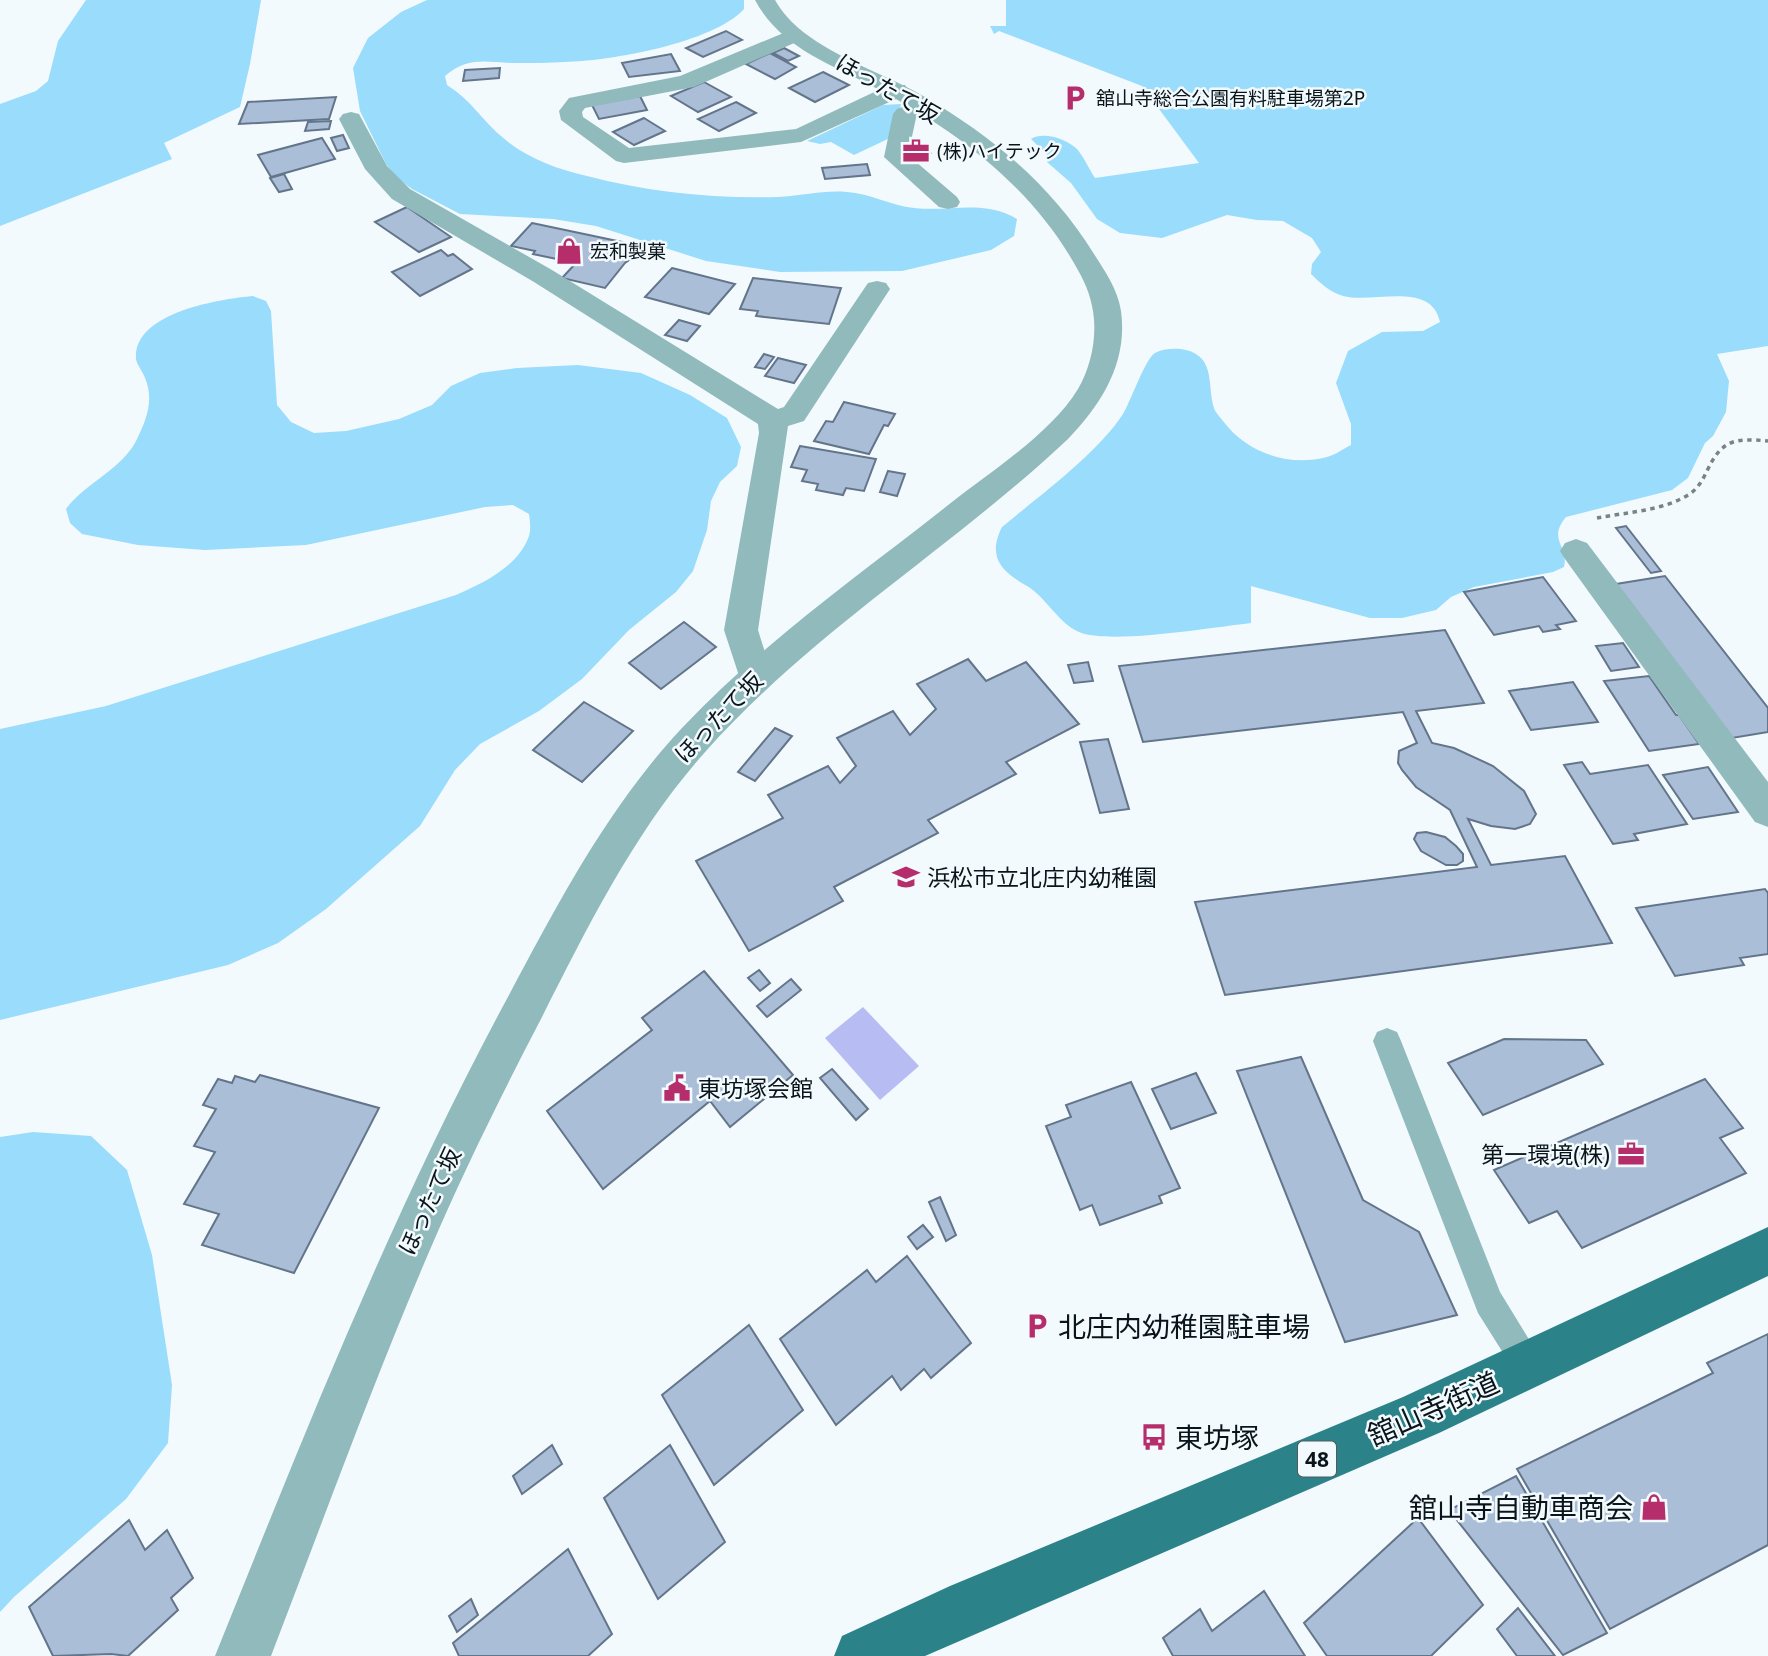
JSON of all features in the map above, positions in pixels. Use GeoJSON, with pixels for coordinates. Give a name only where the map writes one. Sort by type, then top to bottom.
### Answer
{"type":"FeatureCollection","features":[{"type":"Feature","properties":{"kind":"main road","name":"舘山寺街道"},"geometry":{"type":"LineString","coordinates":[[862,1656],[970,1606],[1421,1415],[1768,1251]]}},
{"type":"Feature","properties":{"kind":"street","name":"ほったて坂"},"geometry":{"type":"LineString","coordinates":[[243,1656],[397,1270],[482,1088],[613,847],[668,770],[727,703],[789,646],[949,522],[1048,440],[1084,402],[1101,372],[1109,338],[1107,305],[1085,259],[1061,220],[1005,160],[910,98],[793,35],[772,16],[765,0]]}},
{"type":"Feature","properties":{"kind":"street"},"geometry":{"type":"LineString","coordinates":[[793,35],[686,82],[577,103],[570,111],[573,120],[624,156],[801,135],[910,98]]}},
{"type":"Feature","properties":{"kind":"street"},"geometry":{"type":"LineString","coordinates":[[910,98],[896,157],[948,202]]}},
{"type":"Feature","properties":{"kind":"street"},"geometry":{"type":"LineString","coordinates":[[351,119],[374,167],[385,181],[401,194],[543,276],[764,412],[773,421],[774,433],[741,630],[755,678]]}},
{"type":"Feature","properties":{"kind":"street"},"geometry":{"type":"LineString","coordinates":[[773,421],[794,414],[877,289]]}},
{"type":"Feature","properties":{"kind":"street"},"geometry":{"type":"LineString","coordinates":[[1576,551],[1768,811]]}},
{"type":"Feature","properties":{"kind":"lane"},"geometry":{"type":"LineString","coordinates":[[1387,1041],[1489,1302],[1528,1364]]}},
{"type":"Feature","properties":{"kind":"path"},"geometry":{"type":"LineString","coordinates":[[1576,551],[1571,541],[1571,531],[1577,524],[1682,498],[1701,484],[1717,449],[1724,443],[1734,440],[1768,441]]}},
{"type":"Feature","properties":{"kind":"shaded area"},"geometry":{"type":"Polygon","coordinates":[[[86,0],[261,0],[240,107],[164,143],[172,159],[0,226],[0,104],[36,91],[48,81],[58,41],[86,0]]]}},
{"type":"Feature","properties":{"kind":"shaded area"},"geometry":{"type":"Polygon","coordinates":[[[427,0],[744,0],[744,9],[729,21],[660,48],[584,61],[471,63],[454,69],[445,76],[447,85],[520,150],[553,166],[576,173],[633,186],[706,195],[778,197],[847,192],[914,208],[992,209],[1017,219],[1014,236],[991,250],[902,271],[780,272],[706,261],[596,226],[553,219],[460,214],[412,189],[396,177],[386,164],[360,111],[353,68],[368,38],[401,12],[427,0]]]}},
{"type":"Feature","properties":{"kind":"shaded area"},"geometry":{"type":"Polygon","coordinates":[[[1006,0],[1768,0],[1768,346],[1717,354],[1729,381],[1726,412],[1713,436],[1705,443],[1688,478],[1672,490],[1566,517],[1558,531],[1565,559],[1564,567],[1553,572],[1474,587],[1451,597],[1436,610],[1402,618],[1370,618],[1251,586],[1251,623],[1137,636],[1094,636],[1079,632],[1071,628],[1034,591],[1004,569],[996,555],[998,538],[1002,527],[1067,474],[1112,429],[1123,414],[1147,363],[1155,353],[1166,349],[1182,349],[1202,359],[1209,374],[1215,410],[1244,442],[1269,455],[1312,460],[1330,456],[1351,445],[1351,424],[1336,383],[1348,351],[1382,332],[1423,331],[1440,322],[1434,309],[1425,301],[1413,297],[1355,298],[1330,290],[1311,274],[1312,264],[1321,252],[1312,238],[1283,221],[1227,215],[1162,238],[1120,233],[1097,219],[1071,183],[1047,162],[1048,156],[1031,139],[1055,137],[1073,145],[1095,178],[1199,163],[1142,86],[999,31],[994,34],[990,26],[1006,26],[1006,0]]]}},
{"type":"Feature","properties":{"kind":"shaded area"},"geometry":{"type":"Polygon","coordinates":[[[901,104],[892,137],[854,155],[831,142],[820,144],[807,141],[883,105],[901,104]]]}},
{"type":"Feature","properties":{"kind":"shaded area"},"geometry":{"type":"Polygon","coordinates":[[[253,296],[266,301],[271,311],[277,405],[291,422],[314,433],[346,431],[399,419],[432,405],[451,386],[480,373],[578,365],[641,373],[690,395],[727,418],[741,447],[737,466],[720,482],[711,501],[707,530],[693,571],[676,592],[629,630],[582,679],[539,711],[480,744],[455,770],[420,826],[326,909],[278,943],[228,965],[0,1020],[0,729],[106,706],[456,595],[488,579],[508,565],[517,557],[529,536],[529,514],[513,505],[485,507],[306,545],[205,550],[138,545],[82,534],[70,523],[66,509],[131,450],[146,416],[149,394],[136,359],[139,343],[149,330],[163,319],[181,311],[221,300],[253,296]]]}},
{"type":"Feature","properties":{"kind":"shaded area"},"geometry":{"type":"Polygon","coordinates":[[[863,1007],[919,1066],[880,1100],[825,1038],[863,1007]]]}},
{"type":"Feature","properties":{"kind":"shaded area"},"geometry":{"type":"Polygon","coordinates":[[[33,1132],[91,1136],[127,1170],[152,1255],[172,1385],[168,1443],[126,1499],[0,1612],[0,1137],[33,1132]]]}},
{"type":"Feature","properties":{"kind":"building"},"geometry":{"type":"Polygon","coordinates":[[[726,31],[742,40],[703,57],[686,48],[726,31]]]}},
{"type":"Feature","properties":{"kind":"building"},"geometry":{"type":"Polygon","coordinates":[[[784,48],[799,56],[788,61],[773,53],[784,48]]]}},
{"type":"Feature","properties":{"kind":"building"},"geometry":{"type":"Polygon","coordinates":[[[770,53],[796,67],[775,79],[746,64],[770,53]]]}},
{"type":"Feature","properties":{"kind":"building"},"geometry":{"type":"Polygon","coordinates":[[[671,54],[680,71],[629,77],[622,63],[671,54]]]}},
{"type":"Feature","properties":{"kind":"building"},"geometry":{"type":"Polygon","coordinates":[[[500,68],[499,78],[463,81],[465,70],[500,68]]]}},
{"type":"Feature","properties":{"kind":"building"},"geometry":{"type":"Polygon","coordinates":[[[823,72],[849,85],[815,102],[789,88],[823,72]]]}},
{"type":"Feature","properties":{"kind":"building"},"geometry":{"type":"Polygon","coordinates":[[[704,82],[731,97],[698,112],[671,96],[704,82]]]}},
{"type":"Feature","properties":{"kind":"building"},"geometry":{"type":"Polygon","coordinates":[[[640,96],[647,110],[599,119],[592,105],[640,96]]]}},
{"type":"Feature","properties":{"kind":"building"},"geometry":{"type":"Polygon","coordinates":[[[336,97],[329,119],[239,124],[248,102],[336,97]]]}},
{"type":"Feature","properties":{"kind":"building"},"geometry":{"type":"Polygon","coordinates":[[[736,102],[756,113],[719,131],[698,119],[736,102]]]}},
{"type":"Feature","properties":{"kind":"building"},"geometry":{"type":"Polygon","coordinates":[[[644,118],[665,131],[634,145],[613,132],[644,118]]]}},
{"type":"Feature","properties":{"kind":"building"},"geometry":{"type":"Polygon","coordinates":[[[331,121],[329,129],[305,131],[308,122],[331,121]]]}},
{"type":"Feature","properties":{"kind":"building"},"geometry":{"type":"Polygon","coordinates":[[[343,135],[349,148],[337,151],[331,138],[343,135]]]}},
{"type":"Feature","properties":{"kind":"building"},"geometry":{"type":"Polygon","coordinates":[[[322,138],[335,159],[271,177],[258,155],[322,138]]]}},
{"type":"Feature","properties":{"kind":"building"},"geometry":{"type":"Polygon","coordinates":[[[918,144],[930,153],[915,158],[904,149],[918,144]]]}},
{"type":"Feature","properties":{"kind":"building"},"geometry":{"type":"Polygon","coordinates":[[[867,164],[870,175],[825,179],[822,168],[867,164]]]}},
{"type":"Feature","properties":{"kind":"building"},"geometry":{"type":"Polygon","coordinates":[[[284,174],[292,189],[279,192],[270,178],[284,174]]]}},
{"type":"Feature","properties":{"kind":"building"},"geometry":{"type":"Polygon","coordinates":[[[407,207],[451,237],[419,252],[375,222],[407,207]]]}},
{"type":"Feature","properties":{"kind":"building"},"geometry":{"type":"Polygon","coordinates":[[[532,223],[622,242],[642,251],[625,263],[605,288],[562,278],[576,263],[533,254],[535,251],[511,246],[532,223]]]}},
{"type":"Feature","properties":{"kind":"building"},"geometry":{"type":"Polygon","coordinates":[[[441,250],[448,256],[453,254],[472,269],[420,296],[392,272],[441,250]]]}},
{"type":"Feature","properties":{"kind":"building"},"geometry":{"type":"Polygon","coordinates":[[[672,268],[735,284],[709,314],[645,297],[672,268]]]}},
{"type":"Feature","properties":{"kind":"building"},"geometry":{"type":"Polygon","coordinates":[[[753,278],[841,288],[829,324],[756,316],[758,311],[740,309],[753,278]]]}},
{"type":"Feature","properties":{"kind":"building"},"geometry":{"type":"Polygon","coordinates":[[[679,320],[700,326],[687,341],[665,335],[679,320]]]}},
{"type":"Feature","properties":{"kind":"building"},"geometry":{"type":"Polygon","coordinates":[[[764,354],[774,357],[765,369],[755,367],[764,354]]]}},
{"type":"Feature","properties":{"kind":"building"},"geometry":{"type":"Polygon","coordinates":[[[778,358],[806,365],[794,383],[765,376],[778,358]]]}},
{"type":"Feature","properties":{"kind":"building"},"geometry":{"type":"Polygon","coordinates":[[[844,402],[895,414],[888,426],[884,425],[869,454],[814,441],[826,421],[833,422],[844,402]]]}},
{"type":"Feature","properties":{"kind":"building"},"geometry":{"type":"Polygon","coordinates":[[[800,446],[876,459],[864,491],[846,488],[843,495],[816,490],[818,484],[802,481],[807,470],[791,467],[800,446]]]}},
{"type":"Feature","properties":{"kind":"building"},"geometry":{"type":"Polygon","coordinates":[[[888,471],[905,474],[897,496],[880,492],[888,471]]]}},
{"type":"Feature","properties":{"kind":"building"},"geometry":{"type":"Polygon","coordinates":[[[1626,526],[1661,571],[1651,573],[1616,528],[1626,526]]]}},
{"type":"Feature","properties":{"kind":"building"},"geometry":{"type":"Polygon","coordinates":[[[1665,576],[1768,708],[1768,732],[1732,738],[1616,584],[1665,576]]]}},
{"type":"Feature","properties":{"kind":"building"},"geometry":{"type":"Polygon","coordinates":[[[1543,577],[1576,621],[1556,625],[1560,629],[1543,632],[1539,626],[1494,635],[1464,592],[1543,577]]]}},
{"type":"Feature","properties":{"kind":"building"},"geometry":{"type":"Polygon","coordinates":[[[684,622],[716,647],[661,689],[629,663],[684,622]]]}},
{"type":"Feature","properties":{"kind":"building"},"geometry":{"type":"Polygon","coordinates":[[[1445,630],[1484,703],[1416,711],[1432,743],[1454,748],[1493,766],[1524,791],[1536,814],[1530,824],[1515,829],[1468,819],[1491,865],[1565,856],[1612,943],[1225,995],[1195,902],[1477,867],[1450,810],[1416,787],[1398,763],[1399,751],[1417,743],[1403,712],[1143,742],[1119,666],[1445,630]]]}},
{"type":"Feature","properties":{"kind":"building"},"geometry":{"type":"Polygon","coordinates":[[[1623,643],[1639,667],[1611,671],[1596,646],[1623,643]]]}},
{"type":"Feature","properties":{"kind":"building"},"geometry":{"type":"Polygon","coordinates":[[[968,659],[986,681],[1026,662],[1079,724],[1006,762],[1016,774],[928,820],[938,833],[834,887],[843,901],[749,951],[696,861],[783,818],[768,795],[828,766],[840,783],[856,766],[837,738],[893,711],[910,735],[936,709],[917,684],[968,659]]]}},
{"type":"Feature","properties":{"kind":"building"},"geometry":{"type":"Polygon","coordinates":[[[1088,662],[1093,681],[1074,683],[1068,665],[1088,662]]]}},
{"type":"Feature","properties":{"kind":"building"},"geometry":{"type":"Polygon","coordinates":[[[1649,676],[1699,744],[1649,751],[1604,681],[1649,676]]]}},
{"type":"Feature","properties":{"kind":"building"},"geometry":{"type":"Polygon","coordinates":[[[1573,682],[1598,722],[1531,730],[1509,691],[1573,682]]]}},
{"type":"Feature","properties":{"kind":"building"},"geometry":{"type":"Polygon","coordinates":[[[584,702],[633,731],[582,782],[533,750],[584,702]]]}},
{"type":"Feature","properties":{"kind":"building"},"geometry":{"type":"Polygon","coordinates":[[[775,728],[792,736],[755,781],[738,772],[775,728]]]}},
{"type":"Feature","properties":{"kind":"building"},"geometry":{"type":"Polygon","coordinates":[[[1108,739],[1129,809],[1100,813],[1080,742],[1108,739]]]}},
{"type":"Feature","properties":{"kind":"building"},"geometry":{"type":"Polygon","coordinates":[[[1582,762],[1590,774],[1648,765],[1687,824],[1634,834],[1638,840],[1613,844],[1564,765],[1582,762]]]}},
{"type":"Feature","properties":{"kind":"building"},"geometry":{"type":"Polygon","coordinates":[[[1708,767],[1738,812],[1693,819],[1663,775],[1708,767]]]}},
{"type":"Feature","properties":{"kind":"building"},"geometry":{"type":"Polygon","coordinates":[[[1426,832],[1445,837],[1463,854],[1463,861],[1457,865],[1446,865],[1421,851],[1414,839],[1417,833],[1426,832]]]}},
{"type":"Feature","properties":{"kind":"building"},"geometry":{"type":"Polygon","coordinates":[[[1765,889],[1768,893],[1768,954],[1740,958],[1744,965],[1675,976],[1636,908],[1765,889]]]}},
{"type":"Feature","properties":{"kind":"building"},"geometry":{"type":"Polygon","coordinates":[[[759,970],[770,983],[760,991],[748,978],[759,970]]]}},
{"type":"Feature","properties":{"kind":"building","name":"東坊塚会館"},"geometry":{"type":"Polygon","coordinates":[[[704,971],[793,1075],[730,1127],[710,1101],[603,1189],[547,1111],[652,1030],[642,1018],[704,971]]]}},
{"type":"Feature","properties":{"kind":"building"},"geometry":{"type":"Polygon","coordinates":[[[791,979],[801,990],[767,1017],[757,1006],[791,979]]]}},
{"type":"Feature","properties":{"kind":"building"},"geometry":{"type":"Polygon","coordinates":[[[1504,1039],[1586,1040],[1603,1064],[1483,1115],[1448,1063],[1504,1039]]]}},
{"type":"Feature","properties":{"kind":"building"},"geometry":{"type":"Polygon","coordinates":[[[1301,1057],[1363,1200],[1419,1232],[1457,1315],[1345,1342],[1237,1071],[1301,1057]]]}},
{"type":"Feature","properties":{"kind":"building"},"geometry":{"type":"Polygon","coordinates":[[[832,1069],[868,1109],[856,1120],[820,1078],[832,1069]]]}},
{"type":"Feature","properties":{"kind":"building"},"geometry":{"type":"Polygon","coordinates":[[[1196,1073],[1216,1113],[1171,1129],[1152,1089],[1196,1073]]]}},
{"type":"Feature","properties":{"kind":"building"},"geometry":{"type":"Polygon","coordinates":[[[260,1075],[379,1108],[294,1273],[202,1245],[219,1214],[184,1204],[215,1152],[194,1146],[216,1109],[203,1105],[218,1079],[232,1083],[235,1076],[255,1082],[260,1075]]]}},
{"type":"Feature","properties":{"kind":"building","name":"第一環境(株)"},"geometry":{"type":"Polygon","coordinates":[[[1705,1079],[1743,1128],[1720,1138],[1746,1173],[1582,1248],[1557,1211],[1529,1223],[1494,1170],[1705,1079]]]}},
{"type":"Feature","properties":{"kind":"building"},"geometry":{"type":"Polygon","coordinates":[[[1131,1082],[1180,1188],[1159,1196],[1162,1203],[1100,1225],[1092,1205],[1080,1210],[1046,1126],[1071,1117],[1066,1105],[1131,1082]]]}},
{"type":"Feature","properties":{"kind":"building"},"geometry":{"type":"Polygon","coordinates":[[[940,1197],[956,1235],[946,1241],[929,1202],[940,1197]]]}},
{"type":"Feature","properties":{"kind":"building"},"geometry":{"type":"Polygon","coordinates":[[[923,1225],[933,1237],[917,1249],[908,1237],[923,1225]]]}},
{"type":"Feature","properties":{"kind":"building"},"geometry":{"type":"Polygon","coordinates":[[[907,1256],[971,1343],[931,1378],[924,1369],[901,1390],[892,1376],[836,1425],[780,1339],[867,1270],[876,1282],[907,1256]]]}},
{"type":"Feature","properties":{"kind":"building"},"geometry":{"type":"Polygon","coordinates":[[[749,1325],[803,1410],[714,1485],[662,1395],[749,1325]]]}},
{"type":"Feature","properties":{"kind":"building","name":"舘山寺自動車商会"},"geometry":{"type":"Polygon","coordinates":[[[1768,1334],[1768,1545],[1610,1629],[1517,1469],[1713,1373],[1707,1363],[1768,1334]]]}},
{"type":"Feature","properties":{"kind":"building"},"geometry":{"type":"Polygon","coordinates":[[[552,1445],[562,1464],[522,1494],[513,1476],[552,1445]]]}},
{"type":"Feature","properties":{"kind":"building"},"geometry":{"type":"Polygon","coordinates":[[[670,1445],[725,1542],[658,1599],[604,1498],[670,1445]]]}},
{"type":"Feature","properties":{"kind":"building"},"geometry":{"type":"Polygon","coordinates":[[[1516,1476],[1607,1633],[1563,1655],[1449,1510],[1516,1476]]]}},
{"type":"Feature","properties":{"kind":"building"},"geometry":{"type":"Polygon","coordinates":[[[1418,1518],[1483,1605],[1431,1656],[1327,1656],[1304,1623],[1418,1518]]]}},
{"type":"Feature","properties":{"kind":"building"},"geometry":{"type":"Polygon","coordinates":[[[129,1520],[145,1550],[167,1530],[193,1578],[171,1598],[178,1610],[128,1656],[53,1656],[29,1607],[129,1520]]]}},
{"type":"Feature","properties":{"kind":"building"},"geometry":{"type":"Polygon","coordinates":[[[568,1549],[612,1634],[588,1656],[459,1656],[453,1643],[568,1549]]]}},
{"type":"Feature","properties":{"kind":"building"},"geometry":{"type":"Polygon","coordinates":[[[1264,1591],[1305,1656],[1173,1656],[1163,1638],[1200,1609],[1212,1631],[1264,1591]]]}},
{"type":"Feature","properties":{"kind":"building"},"geometry":{"type":"Polygon","coordinates":[[[471,1599],[478,1615],[457,1632],[449,1616],[471,1599]]]}},
{"type":"Feature","properties":{"kind":"building"},"geometry":{"type":"Polygon","coordinates":[[[1518,1608],[1555,1656],[1517,1656],[1497,1629],[1518,1608]]]}},
{"type":"Feature","properties":{"kind":"place","name":"舘山寺総合公園有料駐車場第2P"},"geometry":{"type":"Point","coordinates":[1075,98]}},
{"type":"Feature","properties":{"kind":"place","name":"(株)ハイテック"},"geometry":{"type":"Point","coordinates":[916,151]}},
{"type":"Feature","properties":{"kind":"place","name":"宏和製菓"},"geometry":{"type":"Point","coordinates":[569,251]}},
{"type":"Feature","properties":{"kind":"place","name":"浜松市立北庄内幼稚園"},"geometry":{"type":"Point","coordinates":[906,877]}},
{"type":"Feature","properties":{"kind":"place","name":"東坊塚会館"},"geometry":{"type":"Point","coordinates":[677,1088]}},
{"type":"Feature","properties":{"kind":"place","name":"第一環境(株)"},"geometry":{"type":"Point","coordinates":[1631,1154]}},
{"type":"Feature","properties":{"kind":"place","name":"北庄内幼稚園駐車場"},"geometry":{"type":"Point","coordinates":[1037,1326]}},
{"type":"Feature","properties":{"kind":"place","name":"東坊塚"},"geometry":{"type":"Point","coordinates":[1154,1437]}},
{"type":"Feature","properties":{"kind":"place","name":"舘山寺自動車商会"},"geometry":{"type":"Point","coordinates":[1654,1507]}}]}
